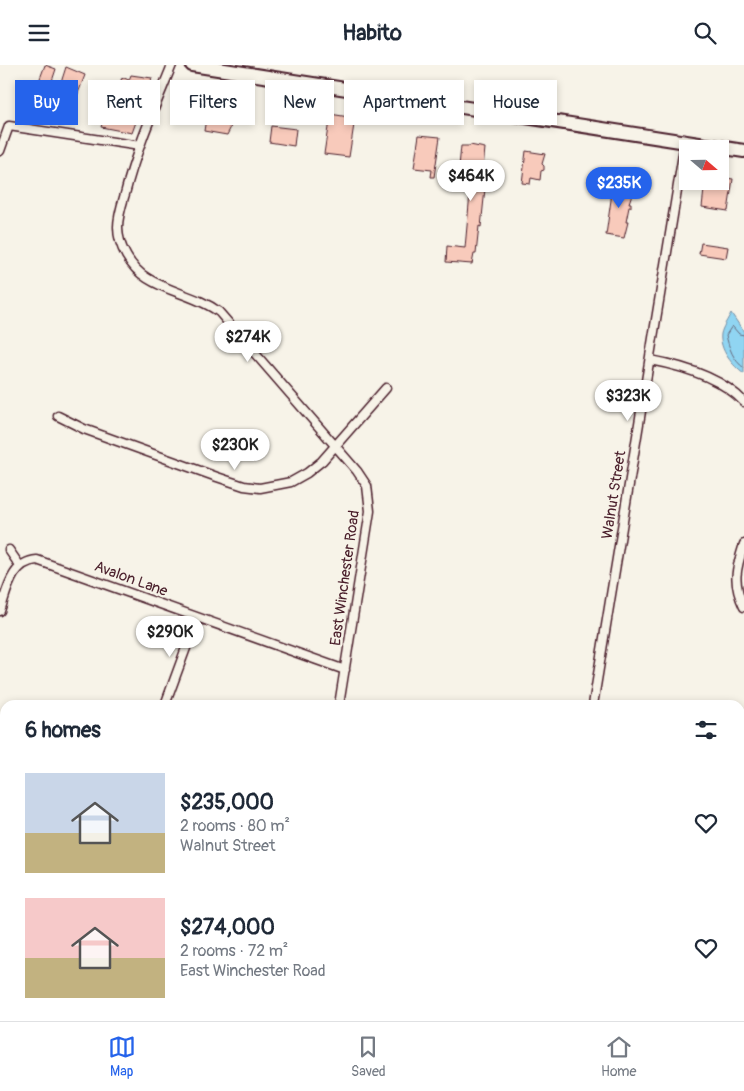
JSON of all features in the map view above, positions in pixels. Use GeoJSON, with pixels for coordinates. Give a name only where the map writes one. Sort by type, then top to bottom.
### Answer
{"type":"FeatureCollection","features":[{"type":"Feature","properties":{"kind":"main road"},"geometry":{"type":"LineString","coordinates":[[192,65],[679,141]]}},
{"type":"Feature","properties":{"kind":"main road"},"geometry":{"type":"LineString","coordinates":[[729,149],[744,151]]}},
{"type":"Feature","properties":{"kind":"street","name":"East Winchester Road"},"geometry":{"type":"LineString","coordinates":[[172,65],[128,179],[118,228],[120,242],[128,258],[147,278],[208,303],[219,312],[357,471],[367,486],[370,498],[370,511],[341,700]]}},
{"type":"Feature","properties":{"kind":"street"},"geometry":{"type":"LineString","coordinates":[[0,122],[9,126],[140,147]]}},
{"type":"Feature","properties":{"kind":"street"},"geometry":{"type":"LineString","coordinates":[[0,151],[9,126]]}},
{"type":"Feature","properties":{"kind":"street","name":"Walnut Street"},"geometry":{"type":"LineString","coordinates":[[594,700],[679,184]]}},
{"type":"Feature","properties":{"kind":"street"},"geometry":{"type":"LineString","coordinates":[[650,360],[694,371],[735,392],[744,401]]}},
{"type":"Feature","properties":{"kind":"street"},"geometry":{"type":"LineString","coordinates":[[58,416],[84,429],[217,477],[244,486],[260,488],[291,482],[307,473],[322,461],[334,445],[386,388]]}},
{"type":"Feature","properties":{"kind":"street"},"geometry":{"type":"LineString","coordinates":[[744,543],[735,570],[738,594],[744,607]]}},
{"type":"Feature","properties":{"kind":"street"},"geometry":{"type":"LineString","coordinates":[[0,611],[14,571],[20,566],[9,550]]}},
{"type":"Feature","properties":{"kind":"street","name":"Avalon Lane"},"geometry":{"type":"LineString","coordinates":[[20,566],[29,560],[37,559],[346,670]]}},
{"type":"Feature","properties":{"kind":"street"},"geometry":{"type":"LineString","coordinates":[[167,700],[197,618]]}},
{"type":"Feature","properties":{"kind":"water"},"geometry":{"type":"Polygon","coordinates":[[[731,313],[744,332],[744,374],[731,362],[722,346],[721,334],[731,313]]]}},
{"type":"Feature","properties":{"kind":"building"},"geometry":{"type":"Polygon","coordinates":[[[45,65],[56,69],[52,80],[39,80],[45,65]]]}},
{"type":"Feature","properties":{"kind":"building"},"geometry":{"type":"Polygon","coordinates":[[[66,67],[85,75],[78,93],[78,80],[62,80],[66,67]]]}},
{"type":"Feature","properties":{"kind":"building"},"geometry":{"type":"Polygon","coordinates":[[[131,75],[152,78],[151,80],[129,80],[131,75]]]}},
{"type":"Feature","properties":{"kind":"building"},"geometry":{"type":"Polygon","coordinates":[[[334,115],[344,116],[344,125],[354,125],[349,157],[324,154],[328,125],[334,125],[334,115]]]}},
{"type":"Feature","properties":{"kind":"building"},"geometry":{"type":"Polygon","coordinates":[[[102,125],[135,125],[132,133],[101,127],[102,125]]]}},
{"type":"Feature","properties":{"kind":"building"},"geometry":{"type":"Polygon","coordinates":[[[205,125],[228,125],[231,127],[227,135],[204,131],[205,125]]]}},
{"type":"Feature","properties":{"kind":"building"},"geometry":{"type":"Polygon","coordinates":[[[271,126],[296,129],[294,146],[269,142],[271,126]]]}},
{"type":"Feature","properties":{"kind":"building"},"geometry":{"type":"Polygon","coordinates":[[[419,135],[440,137],[434,177],[431,177],[432,170],[414,168],[419,135]]]}},
{"type":"Feature","properties":{"kind":"building"},"geometry":{"type":"Polygon","coordinates":[[[470,145],[485,148],[482,179],[486,179],[476,254],[474,254],[472,264],[446,262],[447,246],[465,248],[470,193],[465,193],[466,180],[458,177],[461,146],[470,145]]]}},
{"type":"Feature","properties":{"kind":"building"},"geometry":{"type":"Polygon","coordinates":[[[526,151],[545,154],[542,164],[544,170],[541,171],[540,180],[531,178],[530,184],[522,183],[526,151]]]}},
{"type":"Feature","properties":{"kind":"building"},"geometry":{"type":"Polygon","coordinates":[[[729,178],[733,179],[728,211],[702,207],[704,190],[729,190],[729,178]]]}},
{"type":"Feature","properties":{"kind":"building"},"geometry":{"type":"Polygon","coordinates":[[[612,181],[635,185],[629,203],[631,203],[631,207],[629,207],[624,238],[606,235],[612,181]]]}},
{"type":"Feature","properties":{"kind":"building"},"geometry":{"type":"Polygon","coordinates":[[[701,243],[728,247],[726,258],[699,254],[701,243]]]}}]}
